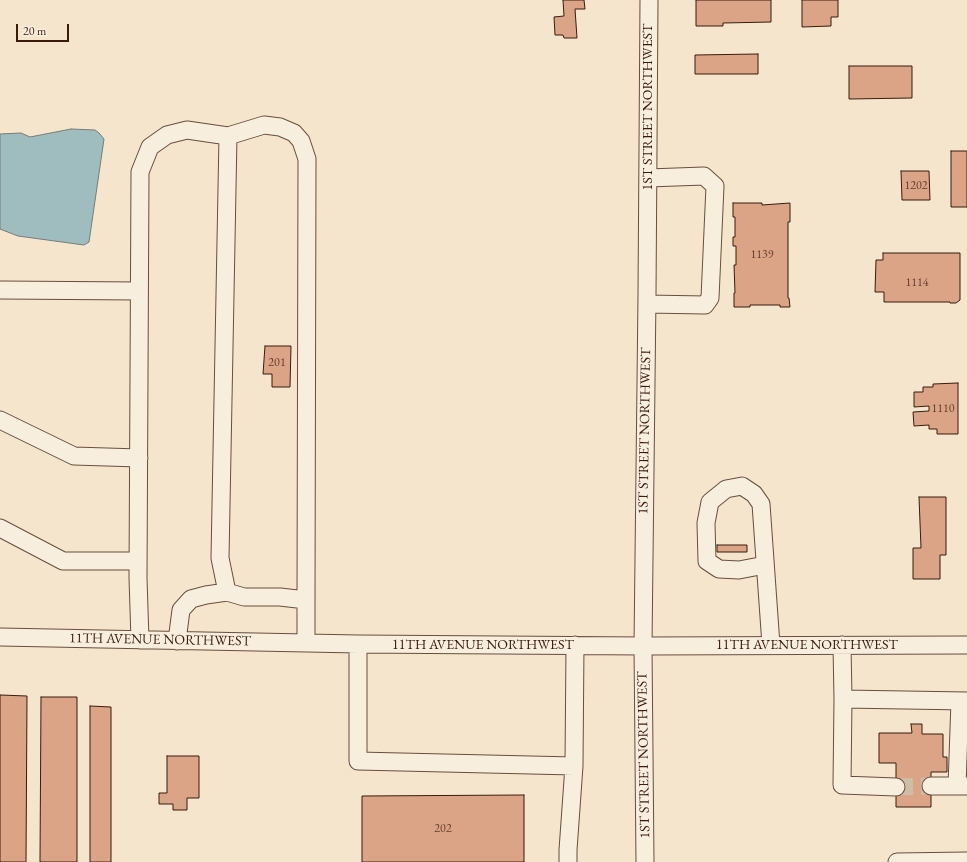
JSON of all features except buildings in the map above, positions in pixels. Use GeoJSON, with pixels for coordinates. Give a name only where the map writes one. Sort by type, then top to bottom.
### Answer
{"type":"FeatureCollection","features":[{"type":"Feature","properties":{"kind":"street","name":"1ST STREET NORTHWEST"},"geometry":{"type":"LineString","coordinates":[[645,862],[643,646],[649,0]]}},
{"type":"Feature","properties":{"kind":"street"},"geometry":{"type":"LineString","coordinates":[[140,640],[138,561],[140,172],[150,147],[167,135],[187,130],[228,136],[264,125],[280,127],[294,133],[301,141],[306,160],[306,644]]}},
{"type":"Feature","properties":{"kind":"street"},"geometry":{"type":"LineString","coordinates":[[227,592],[220,558],[228,136]]}},
{"type":"Feature","properties":{"kind":"street"},"geometry":{"type":"LineString","coordinates":[[647,304],[705,305],[710,298],[714,186],[704,176],[648,178]]}},
{"type":"Feature","properties":{"kind":"street"},"geometry":{"type":"LineString","coordinates":[[0,290],[139,291]]}},
{"type":"Feature","properties":{"kind":"street"},"geometry":{"type":"LineString","coordinates":[[0,420],[74,456],[139,458]]}},
{"type":"Feature","properties":{"kind":"street"},"geometry":{"type":"LineString","coordinates":[[765,565],[739,570],[719,569],[708,561],[706,523],[710,502],[726,489],[742,486],[754,494],[761,504],[771,645]]}},
{"type":"Feature","properties":{"kind":"street"},"geometry":{"type":"LineString","coordinates":[[0,528],[63,561],[138,561]]}},
{"type":"Feature","properties":{"kind":"street"},"geometry":{"type":"LineString","coordinates":[[177,641],[181,610],[190,599],[206,594],[227,592],[244,598],[280,597],[306,600]]}},
{"type":"Feature","properties":{"kind":"street","name":"11TH AVENUE NORTHWEST"},"geometry":{"type":"LineString","coordinates":[[0,637],[306,644],[643,646],[967,645]]}},
{"type":"Feature","properties":{"kind":"street"},"geometry":{"type":"LineString","coordinates":[[358,644],[358,761],[574,766]]}},
{"type":"Feature","properties":{"kind":"street"},"geometry":{"type":"LineString","coordinates":[[568,862],[574,766],[575,645]]}},
{"type":"Feature","properties":{"kind":"street"},"geometry":{"type":"LineString","coordinates":[[842,645],[842,785],[896,787]]}},
{"type":"Feature","properties":{"kind":"street"},"geometry":{"type":"LineString","coordinates":[[842,699],[963,701],[962,786],[931,786]]}},
{"type":"Feature","properties":{"kind":"street"},"geometry":{"type":"LineString","coordinates":[[898,862],[967,861]]}},
{"type":"Feature","properties":{"kind":"water"},"geometry":{"type":"Polygon","coordinates":[[[71,129],[95,130],[104,139],[89,242],[84,245],[18,236],[0,229],[0,134],[21,133],[30,137],[71,129]]]}},
{"type":"Feature","properties":{"kind":"tunnel"},"geometry":{"type":"LineString","coordinates":[[896,787],[931,786]]}}]}
